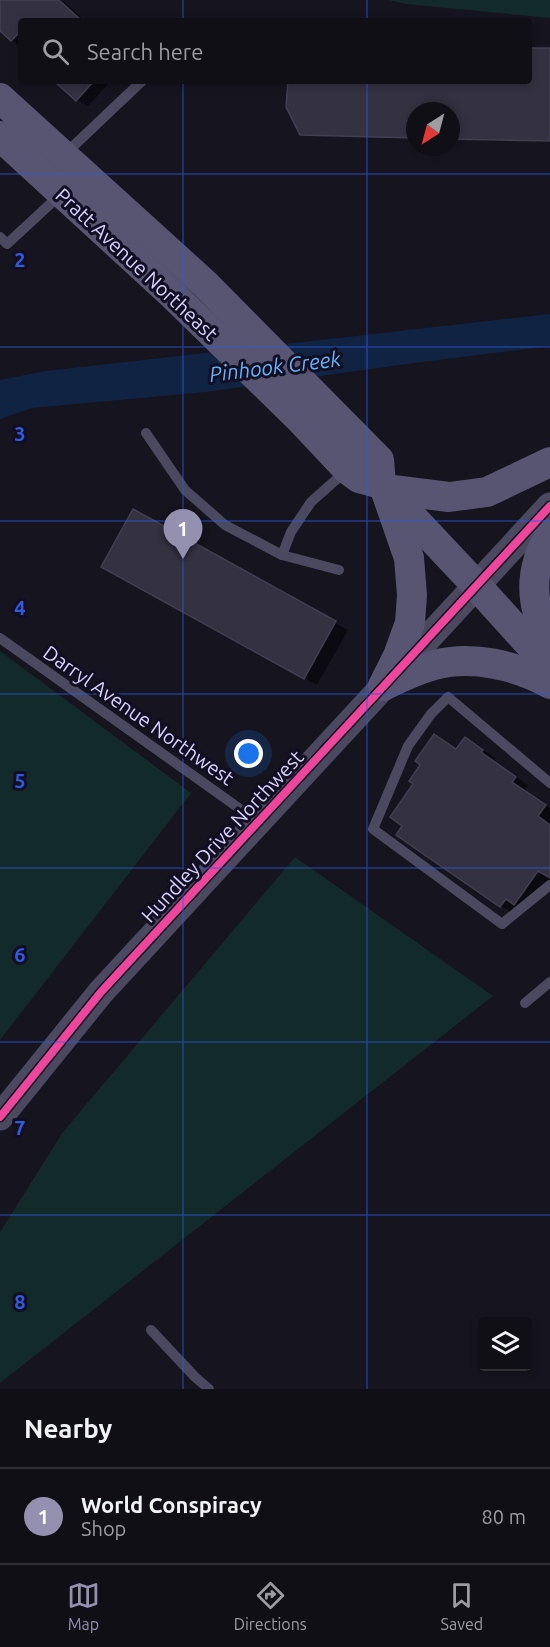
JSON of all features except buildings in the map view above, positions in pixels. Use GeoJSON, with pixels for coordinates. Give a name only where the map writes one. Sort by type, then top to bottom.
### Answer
{"type":"FeatureCollection","features":[{"type":"Feature","properties":{"kind":"main road","name":"Pratt Avenue Northeast"},"geometry":{"type":"LineString","coordinates":[[0,98],[63,175],[174,297],[300,419],[347,470],[359,478],[383,487]]}},
{"type":"Feature","properties":{"kind":"main road","name":"Pratt Avenue Northeast"},"geometry":{"type":"LineString","coordinates":[[0,136],[63,175],[205,284],[379,460],[383,487],[409,558],[412,595],[410,623],[398,656],[382,686]]}},
{"type":"Feature","properties":{"kind":"main road"},"geometry":{"type":"LineString","coordinates":[[383,487],[449,496],[487,492],[550,462]]}},
{"type":"Feature","properties":{"kind":"main road"},"geometry":{"type":"LineString","coordinates":[[383,487],[550,667]]}},
{"type":"Feature","properties":{"kind":"main road"},"geometry":{"type":"LineString","coordinates":[[550,534],[537,564],[534,587],[535,606],[540,625],[550,643]]}},
{"type":"Feature","properties":{"kind":"main road"},"geometry":{"type":"LineString","coordinates":[[382,686],[416,671],[457,661],[490,663],[513,668],[550,684]]}},
{"type":"Feature","properties":{"kind":"street","name":"Hundley Drive Northwest"},"geometry":{"type":"LineString","coordinates":[[0,1117],[101,992],[550,506]]}},
{"type":"Feature","properties":{"kind":"lane"},"geometry":{"type":"LineString","coordinates":[[0,237],[8,244],[139,84]]}},
{"type":"Feature","properties":{"kind":"lane"},"geometry":{"type":"LineString","coordinates":[[147,434],[185,490],[225,525],[282,555],[339,570]]}},
{"type":"Feature","properties":{"kind":"lane"},"geometry":{"type":"LineString","coordinates":[[282,555],[291,532],[311,502],[347,470]]}},
{"type":"Feature","properties":{"kind":"lane","name":"Darryl Avenue Northwest"},"geometry":{"type":"LineString","coordinates":[[0,638],[257,821]]}},
{"type":"Feature","properties":{"kind":"lane"},"geometry":{"type":"LineString","coordinates":[[550,783],[448,697],[431,714],[408,746],[373,829],[502,924],[550,885]]}},
{"type":"Feature","properties":{"kind":"lane"},"geometry":{"type":"LineString","coordinates":[[525,1003],[550,982]]}},
{"type":"Feature","properties":{"kind":"lane"},"geometry":{"type":"LineString","coordinates":[[151,1330],[209,1389]]}},
{"type":"Feature","properties":{"kind":"green space"},"geometry":{"type":"Polygon","coordinates":[[[388,0],[550,0],[550,18],[406,4],[388,0]]]}},
{"type":"Feature","properties":{"kind":"green space"},"geometry":{"type":"Polygon","coordinates":[[[0,651],[191,793],[0,1040],[0,651]]]}},
{"type":"Feature","properties":{"kind":"green space"},"geometry":{"type":"Polygon","coordinates":[[[295,857],[493,996],[0,1383],[0,1232],[63,1132],[295,857]]]}},
{"type":"Feature","properties":{"kind":"water","name":"Pinhook Creek"},"geometry":{"type":"Polygon","coordinates":[[[550,314],[550,346],[206,392],[32,408],[0,419],[0,380],[46,371],[550,314]]]}},
{"type":"Feature","properties":{"kind":"cycle path"},"geometry":{"type":"LineString","coordinates":[[0,1117],[101,992],[550,506]]}},
{"type":"Feature","properties":{"kind":"place","name":"World Conspiracy"},"geometry":{"type":"Point","coordinates":[183,559]}}]}
